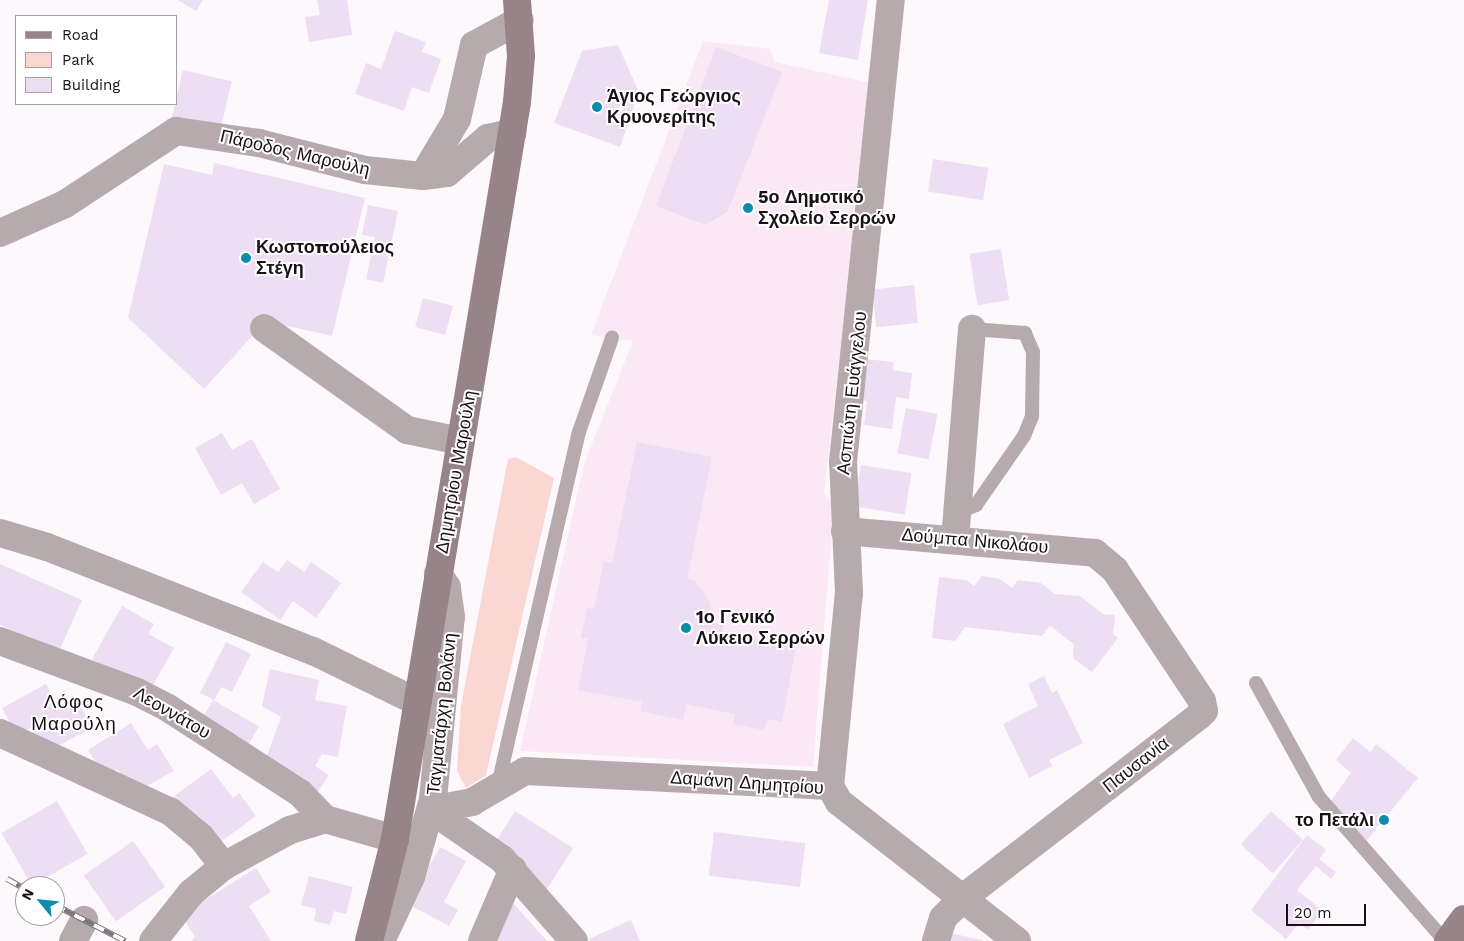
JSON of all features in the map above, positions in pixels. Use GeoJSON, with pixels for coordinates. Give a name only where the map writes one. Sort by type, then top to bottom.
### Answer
{"type":"FeatureCollection","features":[{"type":"Feature","properties":{"kind":"main road","name":"Δημητρίου Μαρούλη"},"geometry":{"type":"LineString","coordinates":[[369,941],[395,838],[512,133],[520,72],[519,10]]}},
{"type":"Feature","properties":{"kind":"main road"},"geometry":{"type":"LineString","coordinates":[[1447,941],[1464,919]]}},
{"type":"Feature","properties":{"kind":"street","name":"Ασπιώτη Ευάγγελου"},"geometry":{"type":"LineString","coordinates":[[830,786],[848,611],[843,462],[891,0]]}},
{"type":"Feature","properties":{"kind":"street"},"geometry":{"type":"LineString","coordinates":[[423,176],[457,119],[474,45],[519,10]]}},
{"type":"Feature","properties":{"kind":"street","name":"Πάροδος Μαρούλη"},"geometry":{"type":"LineString","coordinates":[[0,232],[65,204],[176,131],[250,141],[364,170],[423,176],[447,173],[479,143],[496,134],[512,133]]}},
{"type":"Feature","properties":{"kind":"street"},"geometry":{"type":"LineString","coordinates":[[264,328],[407,430],[461,441]]}},
{"type":"Feature","properties":{"kind":"street"},"geometry":{"type":"LineString","coordinates":[[955,540],[972,329]]}},
{"type":"Feature","properties":{"kind":"street","name":"Δούμπα Νικολάου"},"geometry":{"type":"LineString","coordinates":[[845,531],[1086,551],[1104,558]]}},
{"type":"Feature","properties":{"kind":"street"},"geometry":{"type":"LineString","coordinates":[[0,533],[47,546],[313,651],[417,702]]}},
{"type":"Feature","properties":{"kind":"street","name":"Παυσανία"},"geometry":{"type":"LineString","coordinates":[[936,941],[943,918],[963,898],[1204,711],[1186,677],[1104,558]]}},
{"type":"Feature","properties":{"kind":"street","name":"Ταγματάρχη Βολάνη"},"geometry":{"type":"LineString","coordinates":[[438,574],[450,599],[451,635],[431,810],[478,839],[513,869],[574,941]]}},
{"type":"Feature","properties":{"kind":"street","name":"Λεοννάτου"},"geometry":{"type":"LineString","coordinates":[[0,641],[123,686],[168,708],[300,793],[325,819]]}},
{"type":"Feature","properties":{"kind":"street"},"geometry":{"type":"LineString","coordinates":[[0,733],[171,812],[201,837],[224,866]]}},
{"type":"Feature","properties":{"kind":"street","name":"Δαμάνη Δημητρίου"},"geometry":{"type":"LineString","coordinates":[[431,810],[472,802],[497,788],[516,774],[530,771],[830,786],[839,802],[1017,941]]}},
{"type":"Feature","properties":{"kind":"street"},"geometry":{"type":"LineString","coordinates":[[381,941],[411,877],[431,810]]}},
{"type":"Feature","properties":{"kind":"street"},"geometry":{"type":"LineString","coordinates":[[152,941],[191,894],[224,866],[290,830],[325,819],[395,838]]}},
{"type":"Feature","properties":{"kind":"street"},"geometry":{"type":"LineString","coordinates":[[482,941],[513,869]]}},
{"type":"Feature","properties":{"kind":"lane"},"geometry":{"type":"LineString","coordinates":[[957,513],[976,505],[1024,436],[1032,416],[1033,352],[1025,333],[972,329]]}},
{"type":"Feature","properties":{"kind":"lane"},"geometry":{"type":"LineString","coordinates":[[497,788],[579,432],[612,338]]}},
{"type":"Feature","properties":{"kind":"lane"},"geometry":{"type":"LineString","coordinates":[[1256,683],[1319,797],[1447,941]]}},
{"type":"Feature","properties":{"kind":"shaded area","name":"1ο Γενικό Λύκειο Σερρών"},"geometry":{"type":"Polygon","coordinates":[[[703,41],[770,49],[775,62],[871,83],[824,493],[834,504],[813,767],[520,751],[584,464],[633,341],[591,335],[703,41]]]}},
{"type":"Feature","properties":{"kind":"green space"},"geometry":{"type":"Polygon","coordinates":[[[516,457],[554,478],[486,775],[466,788],[457,771],[461,705],[508,459],[516,457]]]}},
{"type":"Feature","properties":{"kind":"building"},"geometry":{"type":"Polygon","coordinates":[[[178,0],[203,0],[196,11],[178,0]]]}},
{"type":"Feature","properties":{"kind":"building"},"geometry":{"type":"Polygon","coordinates":[[[317,0],[347,0],[352,35],[309,42],[305,17],[320,15],[317,0]]]}},
{"type":"Feature","properties":{"kind":"building"},"geometry":{"type":"Polygon","coordinates":[[[829,0],[868,0],[858,60],[819,53],[829,0]]]}},
{"type":"Feature","properties":{"kind":"building"},"geometry":{"type":"Polygon","coordinates":[[[395,31],[426,42],[422,52],[441,59],[429,93],[412,87],[404,111],[355,94],[366,63],[381,69],[395,31]]]}},
{"type":"Feature","properties":{"kind":"building","name":"Άγιος Γεώργιος Κρυονερίτης"},"geometry":{"type":"Polygon","coordinates":[[[618,45],[639,92],[620,147],[554,123],[582,51],[618,45]]]}},
{"type":"Feature","properties":{"kind":"building"},"geometry":{"type":"Polygon","coordinates":[[[716,47],[782,72],[728,211],[706,225],[656,206],[716,47]]]}},
{"type":"Feature","properties":{"kind":"building"},"geometry":{"type":"Polygon","coordinates":[[[183,70],[232,81],[220,134],[171,123],[175,105],[178,105],[178,92],[183,70]]]}},
{"type":"Feature","properties":{"kind":"building"},"geometry":{"type":"Polygon","coordinates":[[[933,159],[988,168],[983,200],[928,192],[933,159]]]}},
{"type":"Feature","properties":{"kind":"building","name":"Κωστοπούλειος Στέγη"},"geometry":{"type":"Polygon","coordinates":[[[214,163],[365,198],[332,336],[266,321],[204,389],[128,318],[164,164],[212,175],[214,163]]]}},
{"type":"Feature","properties":{"kind":"building"},"geometry":{"type":"Polygon","coordinates":[[[368,205],[398,211],[383,283],[366,279],[375,237],[362,235],[368,205]]]}},
{"type":"Feature","properties":{"kind":"building"},"geometry":{"type":"Polygon","coordinates":[[[1001,249],[1009,300],[978,305],[969,254],[1001,249]]]}},
{"type":"Feature","properties":{"kind":"building"},"geometry":{"type":"Polygon","coordinates":[[[914,285],[918,323],[876,327],[872,289],[914,285]]]}},
{"type":"Feature","properties":{"kind":"building"},"geometry":{"type":"Polygon","coordinates":[[[423,298],[453,306],[445,335],[415,327],[423,298]]]}},
{"type":"Feature","properties":{"kind":"building"},"geometry":{"type":"Polygon","coordinates":[[[855,358],[894,362],[893,370],[912,373],[909,399],[896,397],[892,429],[864,425],[867,401],[850,398],[855,358]]]}},
{"type":"Feature","properties":{"kind":"building"},"geometry":{"type":"Polygon","coordinates":[[[906,408],[937,414],[929,459],[897,453],[906,408]]]}},
{"type":"Feature","properties":{"kind":"building"},"geometry":{"type":"Polygon","coordinates":[[[222,433],[232,450],[252,439],[280,489],[254,504],[242,483],[221,495],[195,448],[222,433]]]}},
{"type":"Feature","properties":{"kind":"building"},"geometry":{"type":"Polygon","coordinates":[[[637,442],[712,457],[687,579],[694,580],[711,604],[707,622],[724,625],[722,633],[796,647],[782,722],[767,719],[764,730],[733,724],[735,714],[686,704],[683,720],[640,711],[642,702],[578,690],[588,639],[581,638],[587,608],[594,609],[604,561],[612,563],[637,442]]]}},
{"type":"Feature","properties":{"kind":"building"},"geometry":{"type":"Polygon","coordinates":[[[861,465],[911,473],[905,514],[854,506],[861,465]]]}},
{"type":"Feature","properties":{"kind":"building"},"geometry":{"type":"Polygon","coordinates":[[[287,560],[304,572],[311,562],[341,583],[316,618],[293,601],[280,620],[241,592],[263,562],[278,572],[287,560]]]}},
{"type":"Feature","properties":{"kind":"building"},"geometry":{"type":"Polygon","coordinates":[[[0,564],[82,600],[59,651],[0,625],[0,564]]]}},
{"type":"Feature","properties":{"kind":"building"},"geometry":{"type":"Polygon","coordinates":[[[982,576],[1000,579],[1012,588],[1018,580],[1041,583],[1055,594],[1080,596],[1103,614],[1115,615],[1113,634],[1118,638],[1092,672],[1073,658],[1074,644],[1050,626],[1042,636],[965,627],[955,641],[932,638],[939,577],[966,580],[974,586],[982,576]]]}},
{"type":"Feature","properties":{"kind":"building"},"geometry":{"type":"Polygon","coordinates":[[[122,606],[154,624],[148,634],[174,648],[149,692],[92,659],[122,606]]]}},
{"type":"Feature","properties":{"kind":"building"},"geometry":{"type":"Polygon","coordinates":[[[226,642],[251,654],[232,692],[221,687],[214,700],[200,693],[226,642]]]}},
{"type":"Feature","properties":{"kind":"building"},"geometry":{"type":"Polygon","coordinates":[[[270,669],[319,680],[315,700],[347,706],[338,757],[322,754],[315,766],[329,775],[317,793],[264,764],[281,717],[262,706],[270,669]]]}},
{"type":"Feature","properties":{"kind":"building"},"geometry":{"type":"Polygon","coordinates":[[[1044,676],[1052,693],[1057,690],[1083,743],[1049,760],[1052,766],[1029,778],[1003,724],[1038,706],[1028,684],[1044,676]]]}},
{"type":"Feature","properties":{"kind":"building"},"geometry":{"type":"Polygon","coordinates":[[[46,684],[60,710],[78,701],[92,728],[44,753],[31,728],[17,735],[2,708],[46,684]]]}},
{"type":"Feature","properties":{"kind":"building"},"geometry":{"type":"Polygon","coordinates":[[[213,700],[259,726],[244,752],[198,726],[213,700]]]}},
{"type":"Feature","properties":{"kind":"building"},"geometry":{"type":"Polygon","coordinates":[[[131,723],[148,750],[157,744],[174,771],[134,793],[117,769],[105,777],[88,750],[131,723]]]}},
{"type":"Feature","properties":{"kind":"building"},"geometry":{"type":"Polygon","coordinates":[[[1353,738],[1370,752],[1376,744],[1418,778],[1367,840],[1327,806],[1351,773],[1336,760],[1353,738]]]}},
{"type":"Feature","properties":{"kind":"building"},"geometry":{"type":"Polygon","coordinates":[[[211,769],[233,798],[239,793],[256,816],[219,843],[199,816],[191,821],[173,797],[211,769]]]}},
{"type":"Feature","properties":{"kind":"building"},"geometry":{"type":"Polygon","coordinates":[[[57,801],[88,854],[49,876],[26,876],[2,833],[57,801]]]}},
{"type":"Feature","properties":{"kind":"building"},"geometry":{"type":"Polygon","coordinates":[[[515,811],[573,848],[547,889],[509,865],[495,843],[515,811]]]}},
{"type":"Feature","properties":{"kind":"building"},"geometry":{"type":"Polygon","coordinates":[[[1271,811],[1303,840],[1273,873],[1241,844],[1271,811]]]}},
{"type":"Feature","properties":{"kind":"building"},"geometry":{"type":"Polygon","coordinates":[[[714,832],[805,843],[800,887],[709,876],[714,832]]]}},
{"type":"Feature","properties":{"kind":"building"},"geometry":{"type":"Polygon","coordinates":[[[1307,835],[1326,850],[1319,859],[1336,872],[1331,879],[1316,866],[1297,890],[1323,911],[1308,930],[1299,923],[1286,939],[1251,910],[1307,835]]]}},
{"type":"Feature","properties":{"kind":"building"},"geometry":{"type":"Polygon","coordinates":[[[133,841],[165,887],[116,921],[84,875],[133,841]]]}},
{"type":"Feature","properties":{"kind":"building"},"geometry":{"type":"Polygon","coordinates":[[[440,847],[466,861],[444,902],[458,910],[449,926],[408,904],[440,847]]]}},
{"type":"Feature","properties":{"kind":"building"},"geometry":{"type":"Polygon","coordinates":[[[256,868],[271,892],[249,906],[271,941],[192,941],[195,937],[181,915],[256,868]]]}},
{"type":"Feature","properties":{"kind":"building"},"geometry":{"type":"Polygon","coordinates":[[[309,876],[353,887],[346,914],[334,911],[330,925],[314,921],[316,909],[301,905],[309,876]]]}},
{"type":"Feature","properties":{"kind":"building"},"geometry":{"type":"Polygon","coordinates":[[[514,904],[547,941],[498,941],[487,928],[514,904]]]}},
{"type":"Feature","properties":{"kind":"building"},"geometry":{"type":"Polygon","coordinates":[[[631,920],[640,941],[590,941],[589,939],[631,920]]]}},
{"type":"Feature","properties":{"kind":"building"},"geometry":{"type":"Polygon","coordinates":[[[950,933],[982,940],[982,941],[948,941],[950,933]]]}},
{"type":"Feature","properties":{"kind":"railway"},"geometry":{"type":"LineString","coordinates":[[7,879],[15,883]]}},
{"type":"Feature","properties":{"kind":"railway"},"geometry":{"type":"LineString","coordinates":[[65,910],[125,941]]}},
{"type":"Feature","properties":{"kind":"place","name":"Άγιος Γεώργιος Κρυονερίτης"},"geometry":{"type":"Point","coordinates":[597,107]}},
{"type":"Feature","properties":{"kind":"place","name":"5ο Δημοτικό Σχολείο Σερρών"},"geometry":{"type":"Point","coordinates":[748,208]}},
{"type":"Feature","properties":{"kind":"place","name":"Κωστοπούλειος Στέγη"},"geometry":{"type":"Point","coordinates":[246,258]}},
{"type":"Feature","properties":{"kind":"place","name":"1ο Γενικό Λύκειο Σερρών"},"geometry":{"type":"Point","coordinates":[686,628]}},
{"type":"Feature","properties":{"kind":"place","name":"το Πετάλι"},"geometry":{"type":"Point","coordinates":[1384,820]}},
{"type":"Feature","properties":{"kind":"district","name":"Λόφος Μαρούλη"},"geometry":{"type":"Point","coordinates":[74,713]}}]}
